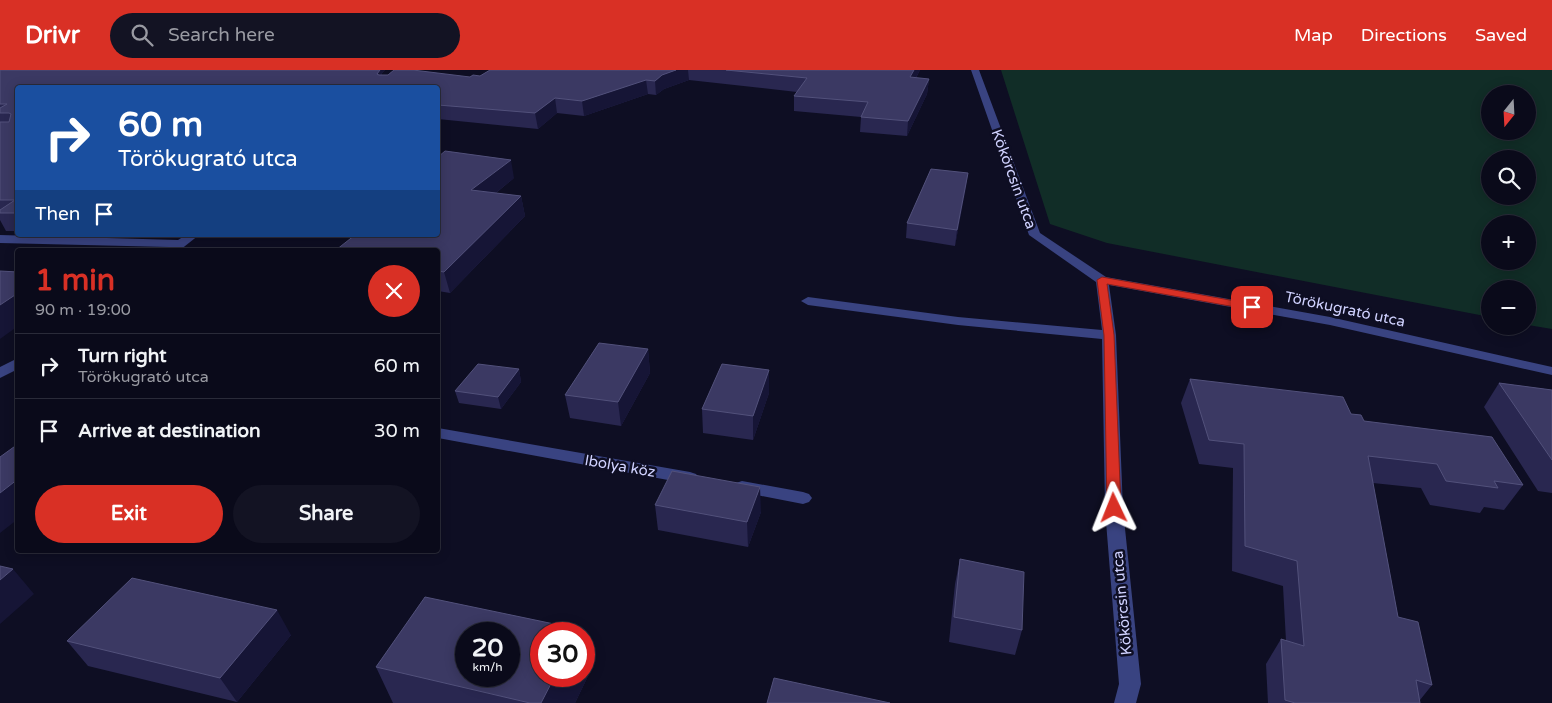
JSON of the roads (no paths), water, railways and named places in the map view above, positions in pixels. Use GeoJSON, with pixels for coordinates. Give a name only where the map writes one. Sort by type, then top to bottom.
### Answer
{"type":"FeatureCollection","features":[{"type":"Feature","properties":{"kind":"street","name":"Kökörcsin utca"},"geometry":{"type":"LineString","coordinates":[[975,70],[1034,235],[1102,280],[1109,335],[1114,508],[1131,697]]}},
{"type":"Feature","properties":{"kind":"street"},"geometry":{"type":"LineString","coordinates":[[2,240],[176,247],[190,237]]}},
{"type":"Feature","properties":{"kind":"street","name":"Törökugrató utca"},"geometry":{"type":"LineString","coordinates":[[1102,280],[1330,321],[1552,371]]}},
{"type":"Feature","properties":{"kind":"street"},"geometry":{"type":"LineString","coordinates":[[808,302],[958,321],[1109,335]]}},
{"type":"Feature","properties":{"kind":"street"},"geometry":{"type":"LineString","coordinates":[[0,374],[15,364]]}},
{"type":"Feature","properties":{"kind":"street","name":"Ibolya köz"},"geometry":{"type":"LineString","coordinates":[[440,434],[707,481]]}},
{"type":"Feature","properties":{"kind":"street"},"geometry":{"type":"LineString","coordinates":[[726,484],[803,498]]}}]}
